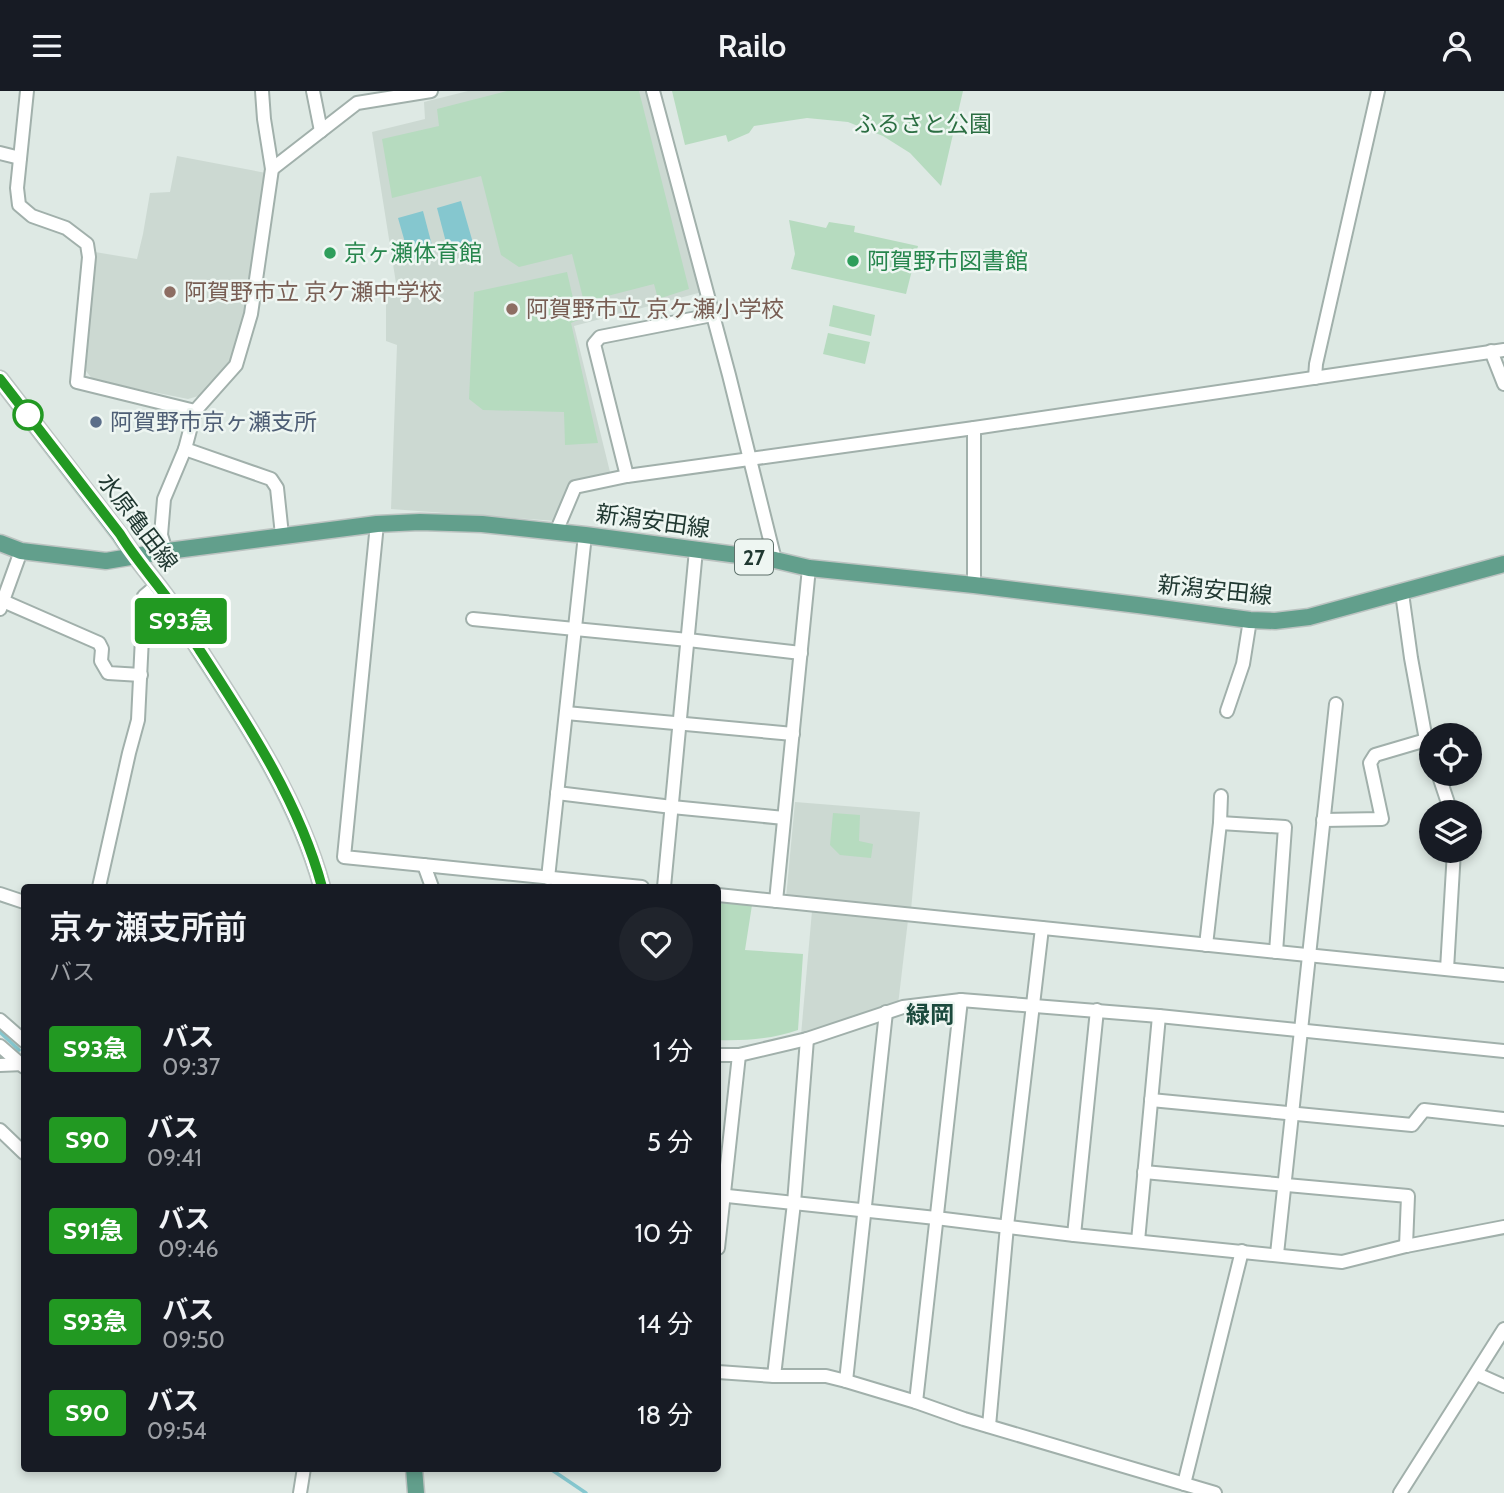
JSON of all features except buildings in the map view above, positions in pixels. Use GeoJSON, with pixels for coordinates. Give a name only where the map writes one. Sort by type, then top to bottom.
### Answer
{"type":"FeatureCollection","features":[{"type":"Feature","properties":{"kind":"main road","name":"水原亀田線"},"geometry":{"type":"LineString","coordinates":[[0,379],[169,600],[271,767],[303,832],[321,884]]}},
{"type":"Feature","properties":{"kind":"main road","name":"新潟安田線"},"geometry":{"type":"LineString","coordinates":[[0,543],[20,551],[106,561],[377,524],[482,524],[585,534],[775,560],[809,568],[1275,621],[1309,617],[1504,564]]}},
{"type":"Feature","properties":{"kind":"main road"},"geometry":{"type":"LineString","coordinates":[[414,1472],[416,1493]]}},
{"type":"Feature","properties":{"kind":"street"},"geometry":{"type":"LineString","coordinates":[[27,91],[17,188],[19,205],[32,216],[66,228],[87,244],[89,257],[77,382],[195,411]]}},
{"type":"Feature","properties":{"kind":"street"},"geometry":{"type":"LineString","coordinates":[[166,551],[161,535],[164,499],[185,449],[195,411],[236,365],[251,314],[272,169],[262,91]]}},
{"type":"Feature","properties":{"kind":"street"},"geometry":{"type":"LineString","coordinates":[[313,91],[321,131]]}},
{"type":"Feature","properties":{"kind":"street"},"geometry":{"type":"LineString","coordinates":[[272,169],[357,103],[431,91]]}},
{"type":"Feature","properties":{"kind":"street"},"geometry":{"type":"LineString","coordinates":[[653,91],[775,560]]}},
{"type":"Feature","properties":{"kind":"street"},"geometry":{"type":"LineString","coordinates":[[1315,378],[1378,91]]}},
{"type":"Feature","properties":{"kind":"street"},"geometry":{"type":"LineString","coordinates":[[0,153],[20,157]]}},
{"type":"Feature","properties":{"kind":"street"},"geometry":{"type":"LineString","coordinates":[[627,476],[594,344],[600,337],[712,315]]}},
{"type":"Feature","properties":{"kind":"street"},"geometry":{"type":"LineString","coordinates":[[556,532],[575,487],[627,476],[1498,351],[1504,384]]}},
{"type":"Feature","properties":{"kind":"street"},"geometry":{"type":"LineString","coordinates":[[974,428],[974,585]]}},
{"type":"Feature","properties":{"kind":"street"},"geometry":{"type":"LineString","coordinates":[[185,449],[271,479],[277,488],[282,535]]}},
{"type":"Feature","properties":{"kind":"street"},"geometry":{"type":"LineString","coordinates":[[377,524],[344,857],[611,884]]}},
{"type":"Feature","properties":{"kind":"street"},"geometry":{"type":"LineString","coordinates":[[548,878],[585,534]]}},
{"type":"Feature","properties":{"kind":"street"},"geometry":{"type":"LineString","coordinates":[[664,884],[696,550]]}},
{"type":"Feature","properties":{"kind":"street"},"geometry":{"type":"LineString","coordinates":[[20,551],[4,586],[1,605],[99,643],[102,649],[101,661],[108,673],[141,675]]}},
{"type":"Feature","properties":{"kind":"street"},"geometry":{"type":"LineString","coordinates":[[776,901],[809,568]]}},
{"type":"Feature","properties":{"kind":"street"},"geometry":{"type":"LineString","coordinates":[[100,884],[138,720],[144,596],[157,585]]}},
{"type":"Feature","properties":{"kind":"street"},"geometry":{"type":"LineString","coordinates":[[1402,593],[1423,723]]}},
{"type":"Feature","properties":{"kind":"street"},"geometry":{"type":"LineString","coordinates":[[473,619],[801,653]]}},
{"type":"Feature","properties":{"kind":"street"},"geometry":{"type":"LineString","coordinates":[[1227,711],[1243,664],[1250,620]]}},
{"type":"Feature","properties":{"kind":"street"},"geometry":{"type":"LineString","coordinates":[[1277,1254],[1336,704]]}},
{"type":"Feature","properties":{"kind":"street"},"geometry":{"type":"LineString","coordinates":[[566,713],[793,734]]}},
{"type":"Feature","properties":{"kind":"street"},"geometry":{"type":"LineString","coordinates":[[1323,820],[1382,819],[1370,763],[1375,755],[1419,742]]}},
{"type":"Feature","properties":{"kind":"street"},"geometry":{"type":"LineString","coordinates":[[557,793],[784,818]]}},
{"type":"Feature","properties":{"kind":"street"},"geometry":{"type":"LineString","coordinates":[[1206,945],[1221,796]]}},
{"type":"Feature","properties":{"kind":"street"},"geometry":{"type":"LineString","coordinates":[[1220,823],[1285,827],[1276,952]]}},
{"type":"Feature","properties":{"kind":"street"},"geometry":{"type":"LineString","coordinates":[[1447,969],[1453,863]]}},
{"type":"Feature","properties":{"kind":"street"},"geometry":{"type":"LineString","coordinates":[[424,865],[431,884]]}},
{"type":"Feature","properties":{"kind":"street"},"geometry":{"type":"LineString","coordinates":[[0,894],[21,901]]}},
{"type":"Feature","properties":{"kind":"street"},"geometry":{"type":"LineString","coordinates":[[721,895],[1504,975]]}},
{"type":"Feature","properties":{"kind":"street"},"geometry":{"type":"LineString","coordinates":[[989,1426],[1007,1226],[1042,928]]}},
{"type":"Feature","properties":{"kind":"street"},"geometry":{"type":"LineString","coordinates":[[916,1402],[961,1000]]}},
{"type":"Feature","properties":{"kind":"street"},"geometry":{"type":"LineString","coordinates":[[721,1055],[739,1055],[807,1039],[903,1007],[961,1000],[1097,1010],[1504,1051]]}},
{"type":"Feature","properties":{"kind":"street"},"geometry":{"type":"LineString","coordinates":[[1074,1235],[1097,1010]]}},
{"type":"Feature","properties":{"kind":"street"},"geometry":{"type":"LineString","coordinates":[[846,1381],[886,1012]]}},
{"type":"Feature","properties":{"kind":"street"},"geometry":{"type":"LineString","coordinates":[[1138,1241],[1159,1016]]}},
{"type":"Feature","properties":{"kind":"street"},"geometry":{"type":"LineString","coordinates":[[0,1020],[21,1038]]}},
{"type":"Feature","properties":{"kind":"street"},"geometry":{"type":"LineString","coordinates":[[774,1376],[794,1203],[807,1039]]}},
{"type":"Feature","properties":{"kind":"street"},"geometry":{"type":"LineString","coordinates":[[0,1046],[21,1063]]}},
{"type":"Feature","properties":{"kind":"street"},"geometry":{"type":"LineString","coordinates":[[721,1189],[739,1055]]}},
{"type":"Feature","properties":{"kind":"street"},"geometry":{"type":"LineString","coordinates":[[0,1065],[21,1065]]}},
{"type":"Feature","properties":{"kind":"street"},"geometry":{"type":"LineString","coordinates":[[1151,1100],[1412,1125],[1424,1110],[1504,1119]]}},
{"type":"Feature","properties":{"kind":"street"},"geometry":{"type":"LineString","coordinates":[[721,1126],[731,1127]]}},
{"type":"Feature","properties":{"kind":"street"},"geometry":{"type":"LineString","coordinates":[[0,1130],[21,1150]]}},
{"type":"Feature","properties":{"kind":"street"},"geometry":{"type":"LineString","coordinates":[[1144,1172],[1408,1196],[1406,1246]]}},
{"type":"Feature","properties":{"kind":"street"},"geometry":{"type":"LineString","coordinates":[[721,1195],[1342,1262],[1406,1246],[1504,1227]]}},
{"type":"Feature","properties":{"kind":"street"},"geometry":{"type":"LineString","coordinates":[[1184,1484],[1242,1251]]}},
{"type":"Feature","properties":{"kind":"street"},"geometry":{"type":"LineString","coordinates":[[1400,1493],[1504,1329]]}},
{"type":"Feature","properties":{"kind":"street"},"geometry":{"type":"LineString","coordinates":[[721,1372],[825,1376],[846,1381],[1215,1493]]}},
{"type":"Feature","properties":{"kind":"street"},"geometry":{"type":"LineString","coordinates":[[1477,1374],[1504,1386]]}},
{"type":"Feature","properties":{"kind":"street"},"geometry":{"type":"LineString","coordinates":[[300,1493],[303,1472]]}},
{"type":"Feature","properties":{"kind":"shaded area","name":"阿賀野市立 京ケ瀬小学校"},"geometry":{"type":"Polygon","coordinates":[[[468,91],[649,91],[702,292],[574,326],[611,476],[572,480],[556,521],[391,509],[397,345],[386,341],[386,287],[396,283],[372,132],[425,119],[424,102],[468,91]]]}},
{"type":"Feature","properties":{"kind":"shaded area","name":"阿賀野市立 京ケ瀬中学校"},"geometry":{"type":"Polygon","coordinates":[[[177,156],[266,173],[245,326],[232,369],[209,393],[188,399],[93,380],[83,367],[95,252],[137,259],[150,193],[170,192],[177,156]]]}},
{"type":"Feature","properties":{"kind":"shaded area"},"geometry":{"type":"Polygon","coordinates":[[[795,802],[920,812],[911,910],[786,898],[795,802]]]}},
{"type":"Feature","properties":{"kind":"shaded area"},"geometry":{"type":"Polygon","coordinates":[[[812,911],[908,920],[898,1005],[801,1035],[812,911]]]}},
{"type":"Feature","properties":{"kind":"green space"},"geometry":{"type":"Polygon","coordinates":[[[507,91],[639,91],[689,289],[658,299],[654,284],[584,302],[572,254],[519,267],[501,255],[481,176],[392,198],[382,139],[439,126],[437,109],[507,91]]]}},
{"type":"Feature","properties":{"kind":"green space","name":"ふるさと公園"},"geometry":{"type":"Polygon","coordinates":[[[672,91],[963,91],[941,186],[910,153],[883,136],[848,122],[807,118],[754,126],[749,133],[728,142],[726,135],[685,145],[672,91]]]}},
{"type":"Feature","properties":{"kind":"green space","name":"阿賀野市図書館"},"geometry":{"type":"Polygon","coordinates":[[[789,220],[826,228],[829,222],[855,226],[854,232],[918,246],[906,294],[791,269],[795,254],[789,220]]]}},
{"type":"Feature","properties":{"kind":"green space"},"geometry":{"type":"Polygon","coordinates":[[[567,272],[578,320],[571,323],[598,443],[565,445],[564,412],[483,410],[469,399],[474,292],[567,272]]]}},
{"type":"Feature","properties":{"kind":"green space"},"geometry":{"type":"Polygon","coordinates":[[[833,305],[875,315],[871,336],[829,326],[833,305]]]}},
{"type":"Feature","properties":{"kind":"green space"},"geometry":{"type":"Polygon","coordinates":[[[828,333],[870,342],[865,364],[823,354],[828,333]]]}},
{"type":"Feature","properties":{"kind":"green space"},"geometry":{"type":"Polygon","coordinates":[[[833,813],[860,815],[859,841],[873,844],[871,858],[840,855],[830,845],[833,813]]]}},
{"type":"Feature","properties":{"kind":"green space"},"geometry":{"type":"Polygon","coordinates":[[[721,903],[752,905],[745,950],[803,954],[798,1030],[758,1039],[721,1040],[721,903]]]}},
{"type":"Feature","properties":{"kind":"water"},"geometry":{"type":"Polygon","coordinates":[[[461,201],[473,243],[448,250],[437,208],[461,201]]]}},
{"type":"Feature","properties":{"kind":"water"},"geometry":{"type":"Polygon","coordinates":[[[423,211],[434,253],[410,260],[398,218],[423,211]]]}},
{"type":"Feature","properties":{"kind":"waterway"},"geometry":{"type":"LineString","coordinates":[[0,1032],[19,1050]]}},
{"type":"Feature","properties":{"kind":"waterway"},"geometry":{"type":"LineString","coordinates":[[555,1472],[586,1493]]}},
{"type":"Feature","properties":{"kind":"bus line","name":"S93急"},"geometry":{"type":"LineString","coordinates":[[0,379],[169,600],[271,767],[303,832],[321,884]]}},
{"type":"Feature","properties":{"kind":"place","name":"京ヶ瀬体育館"},"geometry":{"type":"Point","coordinates":[330,253]}},
{"type":"Feature","properties":{"kind":"place","name":"阿賀野市図書館"},"geometry":{"type":"Point","coordinates":[853,261]}},
{"type":"Feature","properties":{"kind":"place","name":"阿賀野市立 京ケ瀬中学校"},"geometry":{"type":"Point","coordinates":[170,292]}},
{"type":"Feature","properties":{"kind":"place","name":"阿賀野市立 京ケ瀬小学校"},"geometry":{"type":"Point","coordinates":[512,309]}},
{"type":"Feature","properties":{"kind":"place","name":"阿賀野市京ヶ瀬支所"},"geometry":{"type":"Point","coordinates":[96,422]}},
{"type":"Feature","properties":{"kind":"district","name":"緑岡"},"geometry":{"type":"Point","coordinates":[930,1014]}}]}
